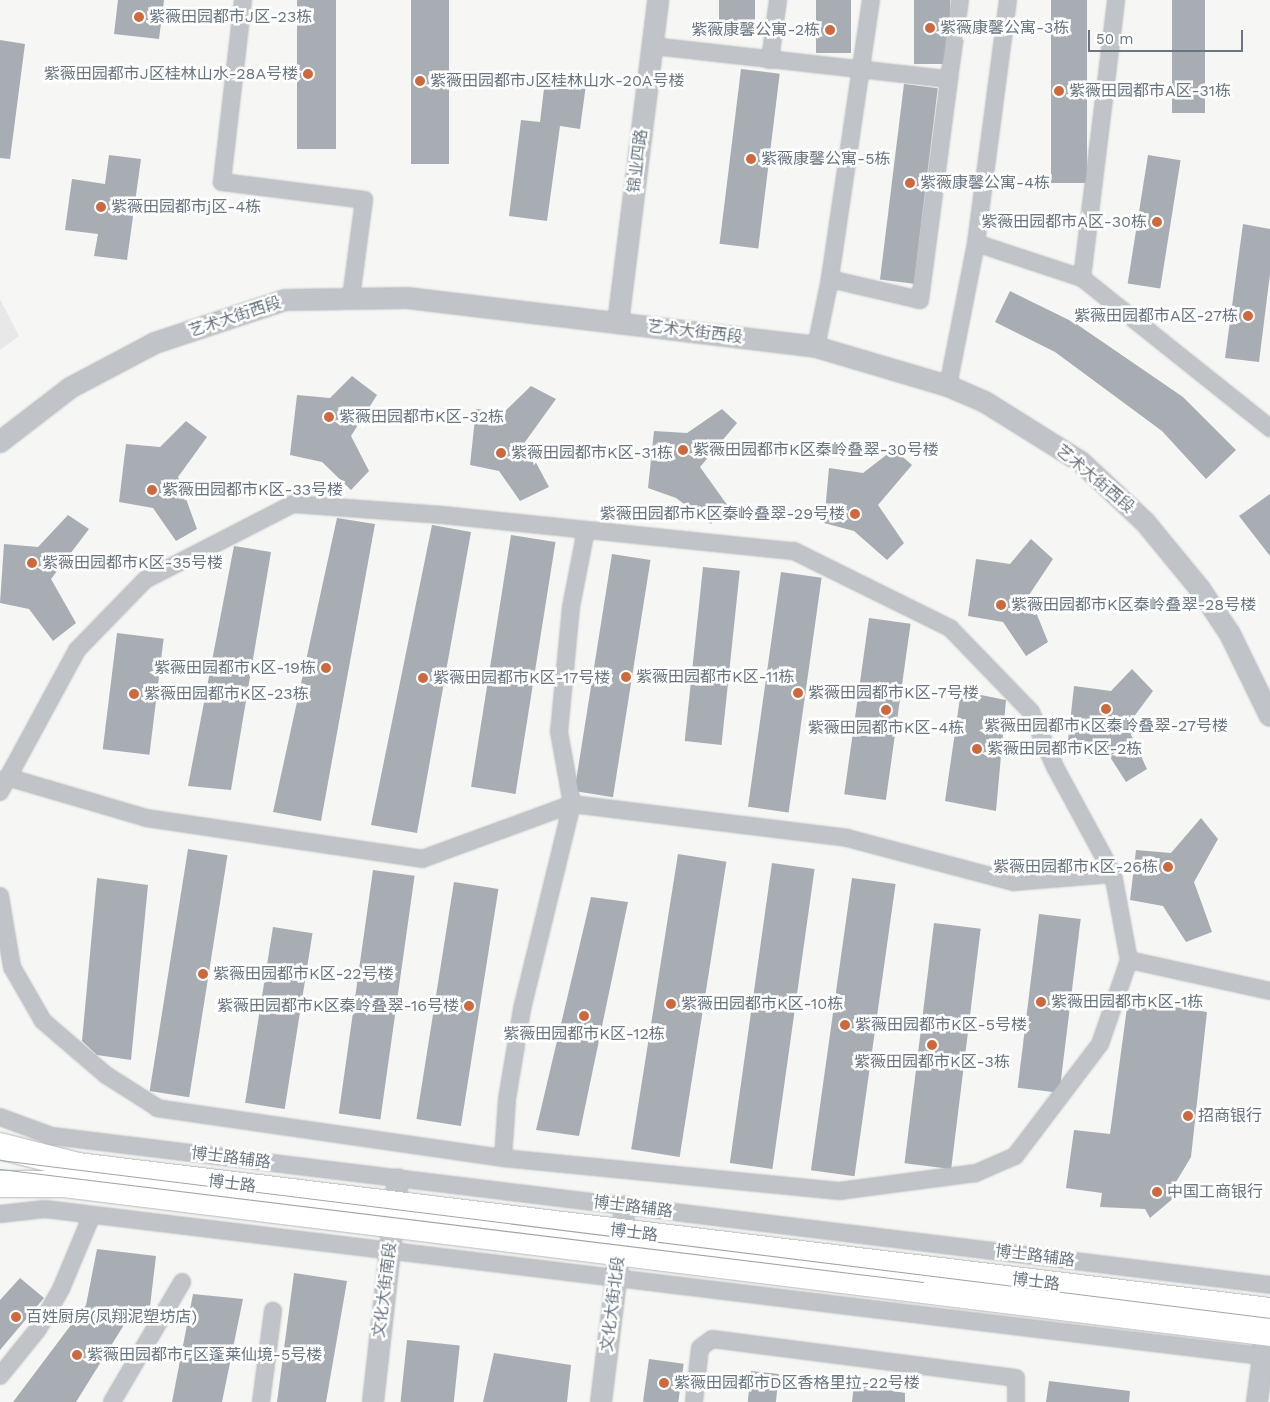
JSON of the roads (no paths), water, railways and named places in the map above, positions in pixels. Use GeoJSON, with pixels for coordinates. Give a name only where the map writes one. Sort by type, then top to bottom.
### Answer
{"type":"FeatureCollection","features":[{"type":"Feature","properties":{"kind":"main road","name":"博士路"},"geometry":{"type":"LineString","coordinates":[[0,1146],[78,1166],[622,1230],[1268,1330]]}},
{"type":"Feature","properties":{"kind":"main road","name":"博士路"},"geometry":{"type":"LineString","coordinates":[[0,1184],[64,1184],[395,1202]]}},
{"type":"Feature","properties":{"kind":"street"},"geometry":{"type":"LineString","coordinates":[[243,0],[222,182],[364,200],[351,297]]}},
{"type":"Feature","properties":{"kind":"street","name":"锦业四路"},"geometry":{"type":"LineString","coordinates":[[618,323],[658,0]]}},
{"type":"Feature","properties":{"kind":"street"},"geometry":{"type":"LineString","coordinates":[[770,60],[778,0]]}},
{"type":"Feature","properties":{"kind":"street"},"geometry":{"type":"LineString","coordinates":[[816,347],[830,279],[871,0]]}},
{"type":"Feature","properties":{"kind":"street"},"geometry":{"type":"LineString","coordinates":[[830,279],[920,300],[960,0]]}},
{"type":"Feature","properties":{"kind":"street"},"geometry":{"type":"LineString","coordinates":[[948,386],[976,243],[1008,0]]}},
{"type":"Feature","properties":{"kind":"street"},"geometry":{"type":"LineString","coordinates":[[1082,278],[1116,0]]}},
{"type":"Feature","properties":{"kind":"street"},"geometry":{"type":"LineString","coordinates":[[653,46],[860,71],[948,79]]}},
{"type":"Feature","properties":{"kind":"street"},"geometry":{"type":"LineString","coordinates":[[976,243],[1082,278],[1270,428]]}},
{"type":"Feature","properties":{"kind":"street","name":"艺术大街西段"},"geometry":{"type":"LineString","coordinates":[[0,442],[70,388],[155,343],[285,300],[351,297],[407,298],[816,347],[948,386],[985,402],[1052,442],[1081,462],[1145,522],[1200,589],[1230,634],[1270,716]]}},
{"type":"Feature","properties":{"kind":"street"},"geometry":{"type":"LineString","coordinates":[[0,792],[77,650],[145,580],[293,504],[794,551],[950,628],[1031,712],[1055,767],[1113,874],[1129,960],[1100,1044],[1015,1156],[976,1173],[839,1191],[504,1158],[158,1108],[106,1075],[43,1021],[12,967],[0,896]]}},
{"type":"Feature","properties":{"kind":"street"},"geometry":{"type":"LineString","coordinates":[[504,1158],[507,1099],[522,1009],[572,804],[559,732],[571,607],[586,530]]}},
{"type":"Feature","properties":{"kind":"street"},"geometry":{"type":"LineString","coordinates":[[7,776],[146,818],[422,859],[572,804],[847,838],[1014,882],[1113,874]]}},
{"type":"Feature","properties":{"kind":"street"},"geometry":{"type":"LineString","coordinates":[[1129,960],[1270,991]]}},
{"type":"Feature","properties":{"kind":"street","name":"博士路辅路"},"geometry":{"type":"LineString","coordinates":[[0,1117],[52,1136],[395,1202],[622,1230],[1270,1285]]}},
{"type":"Feature","properties":{"kind":"street","name":"文化大街南段"},"geometry":{"type":"LineString","coordinates":[[373,1402],[395,1202]]}},
{"type":"Feature","properties":{"kind":"street"},"geometry":{"type":"LineString","coordinates":[[0,1214],[45,1209],[616,1278],[1268,1330],[1257,1402]]}},
{"type":"Feature","properties":{"kind":"street"},"geometry":{"type":"LineString","coordinates":[[0,1376],[38,1329],[61,1289],[92,1215]]}},
{"type":"Feature","properties":{"kind":"street","name":"文化大街北段"},"geometry":{"type":"LineString","coordinates":[[601,1402],[622,1230]]}},
{"type":"Feature","properties":{"kind":"street"},"geometry":{"type":"LineString","coordinates":[[112,1402],[182,1282]]}},
{"type":"Feature","properties":{"kind":"street"},"geometry":{"type":"LineString","coordinates":[[261,1402],[274,1311]]}},
{"type":"Feature","properties":{"kind":"street"},"geometry":{"type":"LineString","coordinates":[[694,1402],[700,1348],[712,1339],[1016,1378],[1016,1402]]}},
{"type":"Feature","properties":{"kind":"tram line"},"geometry":{"type":"LineString","coordinates":[[0,1160],[1270,1318]]}},
{"type":"Feature","properties":{"kind":"tram line"},"geometry":{"type":"LineString","coordinates":[[0,1169],[923,1282]]}},
{"type":"Feature","properties":{"kind":"place","name":"紫薇田园都市J区-23栋"},"geometry":{"type":"Point","coordinates":[139,17]}},
{"type":"Feature","properties":{"kind":"place","name":"紫薇康馨公寓-3栋"},"geometry":{"type":"Point","coordinates":[930,28]}},
{"type":"Feature","properties":{"kind":"place","name":"紫薇康馨公寓-2栋"},"geometry":{"type":"Point","coordinates":[830,30]}},
{"type":"Feature","properties":{"kind":"place","name":"紫薇田园都市J区桂林山水-28A号楼"},"geometry":{"type":"Point","coordinates":[308,74]}},
{"type":"Feature","properties":{"kind":"place","name":"紫薇田园都市J区桂林山水-20A号楼"},"geometry":{"type":"Point","coordinates":[420,81]}},
{"type":"Feature","properties":{"kind":"place","name":"紫薇田园都市A区-31栋"},"geometry":{"type":"Point","coordinates":[1059,91]}},
{"type":"Feature","properties":{"kind":"place","name":"紫薇康馨公寓-5栋"},"geometry":{"type":"Point","coordinates":[751,159]}},
{"type":"Feature","properties":{"kind":"place","name":"紫薇康馨公寓-4栋"},"geometry":{"type":"Point","coordinates":[910,183]}},
{"type":"Feature","properties":{"kind":"place","name":"紫薇田园都市j区-4栋"},"geometry":{"type":"Point","coordinates":[101,207]}},
{"type":"Feature","properties":{"kind":"place","name":"紫薇田园都市A区-30栋"},"geometry":{"type":"Point","coordinates":[1157,222]}},
{"type":"Feature","properties":{"kind":"place","name":"紫薇田园都市A区-27栋"},"geometry":{"type":"Point","coordinates":[1248,316]}},
{"type":"Feature","properties":{"kind":"place","name":"紫薇田园都市K区-32栋"},"geometry":{"type":"Point","coordinates":[329,417]}},
{"type":"Feature","properties":{"kind":"place","name":"紫薇田园都市K区秦岭叠翠-30号楼"},"geometry":{"type":"Point","coordinates":[683,450]}},
{"type":"Feature","properties":{"kind":"place","name":"紫薇田园都市K区-31栋"},"geometry":{"type":"Point","coordinates":[501,453]}},
{"type":"Feature","properties":{"kind":"place","name":"紫薇田园都市K区-33号楼"},"geometry":{"type":"Point","coordinates":[152,490]}},
{"type":"Feature","properties":{"kind":"place","name":"紫薇田园都市K区秦岭叠翠-29号楼"},"geometry":{"type":"Point","coordinates":[855,514]}},
{"type":"Feature","properties":{"kind":"place","name":"紫薇田园都市K区-35号楼"},"geometry":{"type":"Point","coordinates":[32,563]}},
{"type":"Feature","properties":{"kind":"place","name":"紫薇田园都市K区秦岭叠翠-28号楼"},"geometry":{"type":"Point","coordinates":[1001,605]}},
{"type":"Feature","properties":{"kind":"place","name":"紫薇田园都市K区-19栋"},"geometry":{"type":"Point","coordinates":[326,668]}},
{"type":"Feature","properties":{"kind":"place","name":"紫薇田园都市K区-11栋"},"geometry":{"type":"Point","coordinates":[626,677]}},
{"type":"Feature","properties":{"kind":"place","name":"紫薇田园都市K区-17号楼"},"geometry":{"type":"Point","coordinates":[423,678]}},
{"type":"Feature","properties":{"kind":"place","name":"紫薇田园都市K区-7号楼"},"geometry":{"type":"Point","coordinates":[798,693]}},
{"type":"Feature","properties":{"kind":"place","name":"紫薇田园都市K区-23栋"},"geometry":{"type":"Point","coordinates":[134,694]}},
{"type":"Feature","properties":{"kind":"place","name":"紫薇田园都市K区秦岭叠翠-27号楼"},"geometry":{"type":"Point","coordinates":[1106,709]}},
{"type":"Feature","properties":{"kind":"place","name":"紫薇田园都市K区-4栋"},"geometry":{"type":"Point","coordinates":[886,710]}},
{"type":"Feature","properties":{"kind":"place","name":"紫薇田园都市K区-2栋"},"geometry":{"type":"Point","coordinates":[977,749]}},
{"type":"Feature","properties":{"kind":"place","name":"紫薇田园都市K区-26栋"},"geometry":{"type":"Point","coordinates":[1168,867]}},
{"type":"Feature","properties":{"kind":"place","name":"紫薇田园都市K区-22号楼"},"geometry":{"type":"Point","coordinates":[203,974]}},
{"type":"Feature","properties":{"kind":"place","name":"紫薇田园都市K区-1栋"},"geometry":{"type":"Point","coordinates":[1041,1002]}},
{"type":"Feature","properties":{"kind":"place","name":"紫薇田园都市K区-10栋"},"geometry":{"type":"Point","coordinates":[671,1004]}},
{"type":"Feature","properties":{"kind":"place","name":"紫薇田园都市K区秦岭叠翠-16号楼"},"geometry":{"type":"Point","coordinates":[469,1006]}},
{"type":"Feature","properties":{"kind":"place","name":"紫薇田园都市K区-12栋"},"geometry":{"type":"Point","coordinates":[584,1016]}},
{"type":"Feature","properties":{"kind":"place","name":"紫薇田园都市K区-5号楼"},"geometry":{"type":"Point","coordinates":[845,1025]}},
{"type":"Feature","properties":{"kind":"place","name":"紫薇田园都市K区-3栋"},"geometry":{"type":"Point","coordinates":[932,1045]}},
{"type":"Feature","properties":{"kind":"place","name":"招商银行"},"geometry":{"type":"Point","coordinates":[1188,1116]}},
{"type":"Feature","properties":{"kind":"place","name":"中国工商银行"},"geometry":{"type":"Point","coordinates":[1157,1192]}},
{"type":"Feature","properties":{"kind":"place","name":"百姓厨房(凤翔泥塑坊店)"},"geometry":{"type":"Point","coordinates":[16,1317]}},
{"type":"Feature","properties":{"kind":"place","name":"紫薇田园都市F区蓬莱仙境-5号楼"},"geometry":{"type":"Point","coordinates":[77,1355]}},
{"type":"Feature","properties":{"kind":"place","name":"紫薇田园都市D区香格里拉-22号楼"},"geometry":{"type":"Point","coordinates":[664,1383]}}]}
